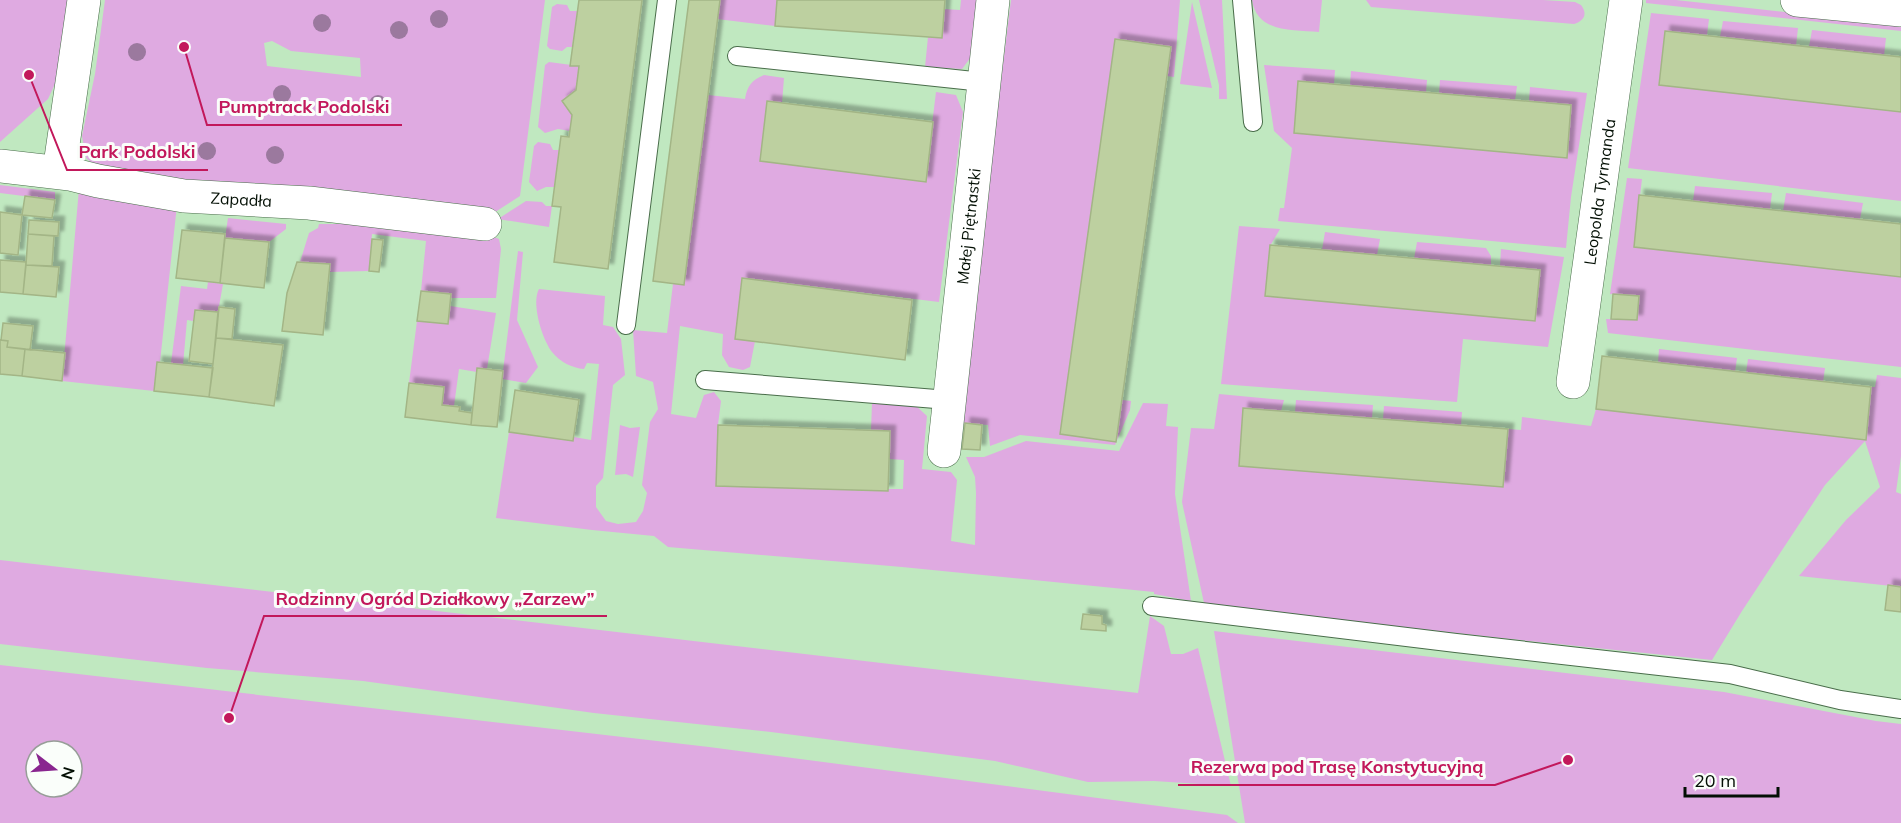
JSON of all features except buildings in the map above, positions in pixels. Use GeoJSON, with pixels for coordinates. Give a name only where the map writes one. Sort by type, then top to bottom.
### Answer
{"type":"FeatureCollection","features":[{"type":"Feature","properties":{"kind":"street"},"geometry":{"type":"LineString","coordinates":[[59,172],[84,0]]}},
{"type":"Feature","properties":{"kind":"street","name":"Małej Piętnastki"},"geometry":{"type":"LineString","coordinates":[[944,451],[993,0]]}},
{"type":"Feature","properties":{"kind":"street","name":"Leopolda Tyrmanda"},"geometry":{"type":"LineString","coordinates":[[1573,382],[1626,0]]}},
{"type":"Feature","properties":{"kind":"street"},"geometry":{"type":"LineString","coordinates":[[1797,0],[1901,10]]}},
{"type":"Feature","properties":{"kind":"street","name":"Zapadła"},"geometry":{"type":"LineString","coordinates":[[0,166],[59,172],[184,196],[309,203],[485,225]]}},
{"type":"Feature","properties":{"kind":"lane"},"geometry":{"type":"LineString","coordinates":[[626,325],[667,0]]}},
{"type":"Feature","properties":{"kind":"lane"},"geometry":{"type":"LineString","coordinates":[[1242,0],[1253,122]]}},
{"type":"Feature","properties":{"kind":"lane"},"geometry":{"type":"LineString","coordinates":[[736,56],[983,82]]}},
{"type":"Feature","properties":{"kind":"lane"},"geometry":{"type":"LineString","coordinates":[[705,380],[948,400]]}},
{"type":"Feature","properties":{"kind":"lane"},"geometry":{"type":"LineString","coordinates":[[1152,606],[1730,674],[1840,700],[1901,709]]}},
{"type":"Feature","properties":{"kind":"shaded area"},"geometry":{"type":"Polygon","coordinates":[[[0,0],[73,0],[65,62],[48,99],[0,142],[0,0]]]}},
{"type":"Feature","properties":{"kind":"shaded area"},"geometry":{"type":"Polygon","coordinates":[[[105,0],[545,0],[520,196],[489,216],[103,172],[86,158],[82,136],[95,74],[105,0]],[[272,41],[264,43],[267,66],[361,77],[360,58],[291,51],[272,41]]]}},
{"type":"Feature","properties":{"kind":"shaded area"},"geometry":{"type":"Polygon","coordinates":[[[720,0],[777,0],[775,26],[717,19],[720,0]]]}},
{"type":"Feature","properties":{"kind":"shaded area"},"geometry":{"type":"Polygon","coordinates":[[[961,0],[979,0],[971,57],[962,69],[925,67],[928,37],[944,9],[960,10],[961,0]]]}},
{"type":"Feature","properties":{"kind":"shaded area"},"geometry":{"type":"Polygon","coordinates":[[[1011,0],[1180,0],[1174,77],[1167,76],[1122,400],[1131,401],[1130,410],[1115,445],[1020,435],[990,446],[988,425],[961,423],[960,412],[1011,0]]]}},
{"type":"Feature","properties":{"kind":"shaded area"},"geometry":{"type":"Polygon","coordinates":[[[1199,0],[1222,0],[1227,99],[1219,99],[1219,85],[1199,0]]]}},
{"type":"Feature","properties":{"kind":"shaded area"},"geometry":{"type":"Polygon","coordinates":[[[1252,0],[1322,0],[1319,32],[1288,30],[1269,24],[1255,11],[1252,0]]]}},
{"type":"Feature","properties":{"kind":"shaded area"},"geometry":{"type":"Polygon","coordinates":[[[1366,0],[1575,2],[1581,5],[1584,14],[1580,21],[1574,24],[1371,7],[1366,0]]]}},
{"type":"Feature","properties":{"kind":"shaded area"},"geometry":{"type":"Polygon","coordinates":[[[1646,0],[1676,0],[1901,25],[1901,31],[1646,3],[1646,0]]]}},
{"type":"Feature","properties":{"kind":"shaded area"},"geometry":{"type":"Polygon","coordinates":[[[1192,2],[1212,88],[1180,84],[1192,2]]]}},
{"type":"Feature","properties":{"kind":"shaded area"},"geometry":{"type":"Polygon","coordinates":[[[557,4],[567,5],[570,11],[577,11],[572,47],[567,47],[562,51],[550,49],[547,46],[552,7],[557,4]]]}},
{"type":"Feature","properties":{"kind":"shaded area"},"geometry":{"type":"Polygon","coordinates":[[[1651,13],[1709,19],[1707,35],[1665,31],[1659,85],[1901,112],[1901,201],[1628,168],[1651,13]]]}},
{"type":"Feature","properties":{"kind":"shaded area"},"geometry":{"type":"Polygon","coordinates":[[[1723,21],[1798,28],[1796,46],[1720,37],[1723,21]]]}},
{"type":"Feature","properties":{"kind":"shaded area"},"geometry":{"type":"Polygon","coordinates":[[[1812,30],[1886,38],[1884,56],[1809,47],[1812,30]]]}},
{"type":"Feature","properties":{"kind":"shaded area"},"geometry":{"type":"Polygon","coordinates":[[[549,62],[579,66],[576,90],[562,101],[572,115],[570,131],[558,129],[545,133],[538,127],[545,65],[549,62]]]}},
{"type":"Feature","properties":{"kind":"shaded area"},"geometry":{"type":"Polygon","coordinates":[[[1264,65],[1335,70],[1334,84],[1298,81],[1294,133],[1566,158],[1571,105],[1529,101],[1530,87],[1587,93],[1571,197],[1566,248],[1278,221],[1280,208],[1284,208],[1292,148],[1274,131],[1264,65]]]}},
{"type":"Feature","properties":{"kind":"shaded area"},"geometry":{"type":"Polygon","coordinates":[[[1351,71],[1427,80],[1426,92],[1350,85],[1351,71]]]}},
{"type":"Feature","properties":{"kind":"shaded area"},"geometry":{"type":"Polygon","coordinates":[[[764,75],[784,78],[782,103],[767,102],[760,161],[925,182],[936,92],[956,95],[963,112],[939,302],[743,278],[735,338],[755,341],[750,367],[743,370],[729,367],[722,355],[723,334],[680,326],[671,414],[696,418],[704,395],[714,392],[721,401],[716,486],[887,491],[887,489],[903,489],[904,460],[889,459],[889,431],[871,430],[872,403],[915,405],[927,416],[922,469],[951,472],[957,480],[951,541],[975,545],[975,477],[966,457],[984,457],[1026,441],[1119,451],[1143,403],[1168,404],[1166,426],[1178,427],[1175,494],[1191,601],[1154,594],[1154,592],[668,547],[654,536],[496,518],[509,432],[591,440],[599,364],[587,363],[584,369],[566,364],[555,356],[548,346],[539,321],[536,303],[539,289],[605,296],[603,325],[613,327],[621,339],[625,375],[613,385],[603,478],[596,486],[596,507],[606,521],[618,524],[636,522],[643,511],[647,493],[642,485],[650,422],[658,409],[653,382],[636,376],[633,330],[667,333],[673,284],[684,285],[708,95],[745,99],[751,84],[764,75]]]}},
{"type":"Feature","properties":{"kind":"shaded area"},"geometry":{"type":"Polygon","coordinates":[[[1440,80],[1517,86],[1515,100],[1439,93],[1440,80]]]}},
{"type":"Feature","properties":{"kind":"shaded area"},"geometry":{"type":"Polygon","coordinates":[[[538,142],[550,144],[553,150],[559,150],[554,187],[546,187],[537,191],[529,182],[534,146],[538,142]]]}},
{"type":"Feature","properties":{"kind":"shaded area"},"geometry":{"type":"Polygon","coordinates":[[[1627,178],[1642,179],[1634,247],[1901,277],[1901,367],[1608,333],[1606,319],[1637,320],[1639,296],[1610,294],[1627,178]]]}},
{"type":"Feature","properties":{"kind":"shaded area"},"geometry":{"type":"Polygon","coordinates":[[[0,185],[55,192],[55,200],[0,193],[0,185]]]}},
{"type":"Feature","properties":{"kind":"shaded area"},"geometry":{"type":"Polygon","coordinates":[[[1695,186],[1772,193],[1770,209],[1693,201],[1695,186]]]}},
{"type":"Feature","properties":{"kind":"shaded area"},"geometry":{"type":"Polygon","coordinates":[[[79,189],[177,205],[160,362],[157,362],[154,391],[62,381],[79,189]]]}},
{"type":"Feature","properties":{"kind":"shaded area"},"geometry":{"type":"Polygon","coordinates":[[[1786,193],[1863,203],[1860,219],[1783,211],[1786,193]]]}},
{"type":"Feature","properties":{"kind":"shaded area"},"geometry":{"type":"Polygon","coordinates":[[[526,201],[542,202],[546,206],[552,206],[549,227],[498,219],[526,201]]]}},
{"type":"Feature","properties":{"kind":"shaded area"},"geometry":{"type":"Polygon","coordinates":[[[228,218],[286,224],[286,229],[269,242],[225,238],[228,218]]]}},
{"type":"Feature","properties":{"kind":"shaded area"},"geometry":{"type":"Polygon","coordinates":[[[319,224],[360,224],[486,234],[499,239],[501,249],[496,298],[451,298],[451,294],[421,291],[426,241],[372,234],[369,271],[329,272],[330,264],[300,262],[309,233],[318,228],[319,224]]]}},
{"type":"Feature","properties":{"kind":"shaded area"},"geometry":{"type":"Polygon","coordinates":[[[1239,226],[1280,229],[1270,246],[1265,296],[1535,321],[1540,270],[1500,266],[1501,249],[1564,257],[1548,347],[1463,339],[1457,402],[1221,384],[1239,226]]]}},
{"type":"Feature","properties":{"kind":"shaded area"},"geometry":{"type":"Polygon","coordinates":[[[1325,232],[1380,239],[1377,255],[1322,250],[1325,232]]]}},
{"type":"Feature","properties":{"kind":"shaded area"},"geometry":{"type":"Polygon","coordinates":[[[1417,242],[1486,248],[1491,256],[1491,266],[1414,259],[1417,242]]]}},
{"type":"Feature","properties":{"kind":"shaded area"},"geometry":{"type":"Polygon","coordinates":[[[518,251],[523,252],[517,320],[538,367],[526,383],[502,379],[518,251]]]}},
{"type":"Feature","properties":{"kind":"shaded area"},"geometry":{"type":"Polygon","coordinates":[[[208,282],[223,284],[218,312],[195,310],[193,321],[187,320],[183,365],[171,363],[181,286],[207,289],[208,282]]]}},
{"type":"Feature","properties":{"kind":"shaded area"},"geometry":{"type":"Polygon","coordinates":[[[450,306],[496,313],[487,369],[477,372],[459,369],[454,406],[442,405],[444,387],[409,383],[417,321],[448,324],[450,306]]]}},
{"type":"Feature","properties":{"kind":"shaded area"},"geometry":{"type":"Polygon","coordinates":[[[1659,349],[1737,358],[1735,372],[1658,363],[1659,349]]]}},
{"type":"Feature","properties":{"kind":"shaded area"},"geometry":{"type":"Polygon","coordinates":[[[1748,359],[1825,368],[1823,382],[1746,373],[1748,359]]]}},
{"type":"Feature","properties":{"kind":"shaded area"},"geometry":{"type":"Polygon","coordinates":[[[1877,375],[1901,378],[1901,456],[1896,492],[1901,494],[1901,587],[1799,576],[1846,520],[1880,487],[1865,441],[1825,485],[1712,660],[1249,610],[1204,603],[1182,502],[1191,428],[1214,429],[1219,394],[1284,400],[1281,411],[1243,408],[1239,466],[1503,487],[1508,429],[1521,430],[1522,417],[1591,426],[1596,409],[1865,440],[1871,387],[1875,387],[1877,375]]]}},
{"type":"Feature","properties":{"kind":"shaded area"},"geometry":{"type":"Polygon","coordinates":[[[1296,400],[1373,405],[1372,418],[1295,412],[1296,400]]]}},
{"type":"Feature","properties":{"kind":"shaded area"},"geometry":{"type":"Polygon","coordinates":[[[1384,406],[1462,412],[1461,425],[1383,419],[1384,406]]]}},
{"type":"Feature","properties":{"kind":"shaded area"},"geometry":{"type":"Polygon","coordinates":[[[620,425],[630,428],[640,427],[633,477],[626,474],[615,475],[620,425]]]}},
{"type":"Feature","properties":{"kind":"shaded area"},"geometry":{"type":"Polygon","coordinates":[[[0,560],[1138,693],[1150,616],[1164,626],[1171,654],[1183,654],[1198,648],[1231,786],[1154,781],[1088,782],[995,761],[771,732],[594,713],[363,681],[207,668],[0,644],[0,560]]]}},
{"type":"Feature","properties":{"kind":"shaded area"},"geometry":{"type":"Polygon","coordinates":[[[1214,631],[1724,692],[1901,724],[1901,823],[1245,823],[1214,631]]]}},
{"type":"Feature","properties":{"kind":"shaded area"},"geometry":{"type":"Polygon","coordinates":[[[0,665],[709,747],[1227,815],[1238,823],[0,823],[0,665]]]}},
{"type":"Feature","properties":{"kind":"place","name":"Pumptrack Podolski"},"geometry":{"type":"Point","coordinates":[184,47]}},
{"type":"Feature","properties":{"kind":"place","name":"Park Podolski"},"geometry":{"type":"Point","coordinates":[29,75]}},
{"type":"Feature","properties":{"kind":"place","name":"Rodzinny Ogród Działkowy „Zarzew”"},"geometry":{"type":"Point","coordinates":[229,718]}},
{"type":"Feature","properties":{"kind":"place","name":"Rezerwa pod Trasę Konstytucyjną"},"geometry":{"type":"Point","coordinates":[1568,760]}}]}
